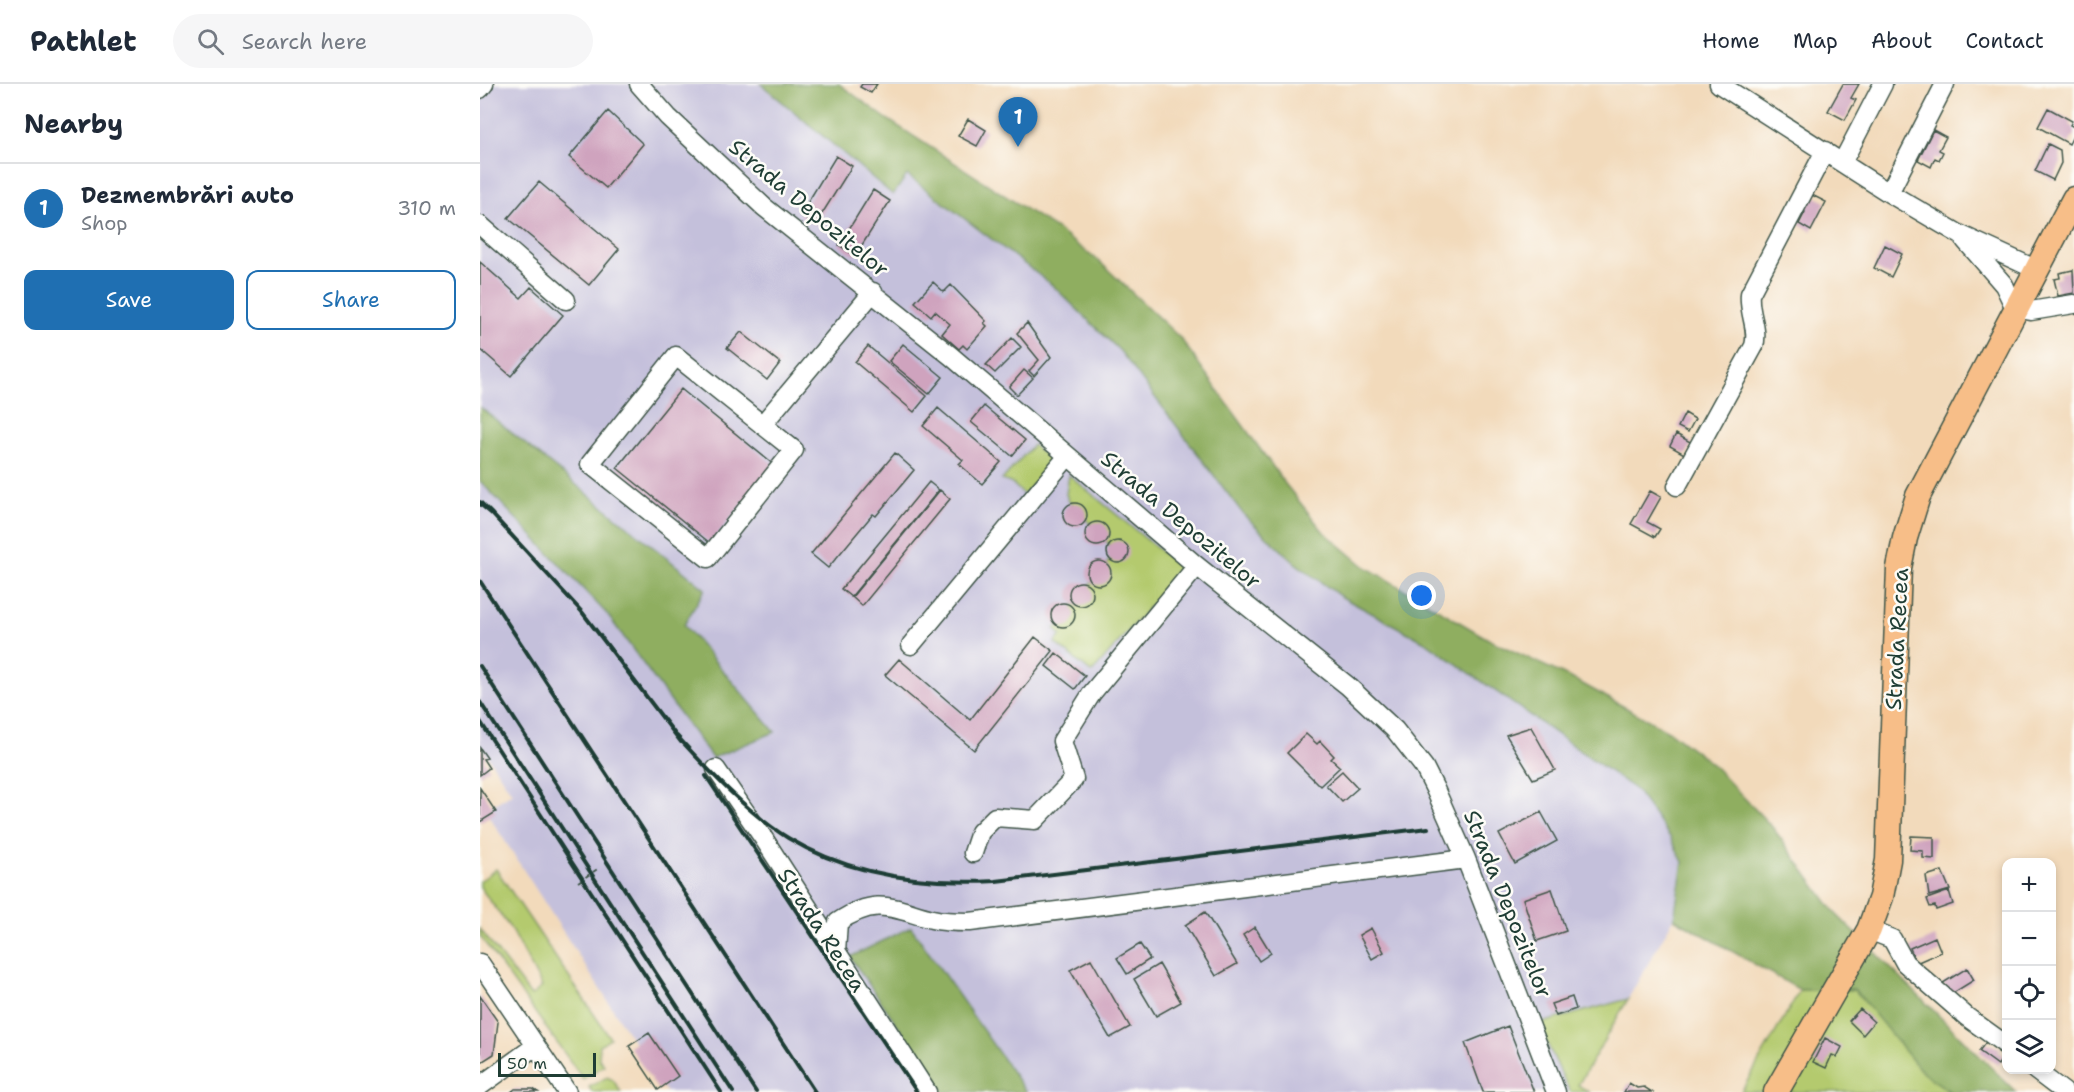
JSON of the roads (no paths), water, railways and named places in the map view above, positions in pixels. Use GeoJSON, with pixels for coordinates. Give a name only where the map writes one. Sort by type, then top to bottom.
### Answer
{"type":"FeatureCollection","features":[{"type":"Feature","properties":{"kind":"main road","name":"Strada Recea"},"geometry":{"type":"LineString","coordinates":[[1776,1092],[1869,930],[1881,897],[1888,860],[1899,568],[1905,537],[1918,496],[2035,269],[2074,199]]}},
{"type":"Feature","properties":{"kind":"street"},"geometry":{"type":"LineString","coordinates":[[480,89],[484,84]]}},
{"type":"Feature","properties":{"kind":"street","name":"Strada Depozitelor"},"geometry":{"type":"LineString","coordinates":[[639,84],[668,117],[764,207],[873,292],[1197,566],[1347,686],[1395,730],[1424,767],[1466,859],[1556,1092]]}},
{"type":"Feature","properties":{"kind":"street"},"geometry":{"type":"LineString","coordinates":[[1719,84],[1843,161],[1889,193],[1959,234],[2035,269]]}},
{"type":"Feature","properties":{"kind":"street"},"geometry":{"type":"LineString","coordinates":[[1843,161],[1883,84]]}},
{"type":"Feature","properties":{"kind":"street"},"geometry":{"type":"LineString","coordinates":[[1889,193],[1945,84]]}},
{"type":"Feature","properties":{"kind":"street"},"geometry":{"type":"LineString","coordinates":[[1677,486],[1754,346],[1757,336],[1748,309],[1750,294],[1825,151]]}},
{"type":"Feature","properties":{"kind":"street"},"geometry":{"type":"LineString","coordinates":[[480,225],[566,300]]}},
{"type":"Feature","properties":{"kind":"street"},"geometry":{"type":"LineString","coordinates":[[1959,234],[2004,285],[2015,308],[2031,311],[2074,304]]}},
{"type":"Feature","properties":{"kind":"street"},"geometry":{"type":"LineString","coordinates":[[762,425],[873,292]]}},
{"type":"Feature","properties":{"kind":"street"},"geometry":{"type":"LineString","coordinates":[[676,356],[762,425],[794,450],[708,558],[590,464],[676,356]]}},
{"type":"Feature","properties":{"kind":"street"},"geometry":{"type":"LineString","coordinates":[[911,645],[1068,456]]}},
{"type":"Feature","properties":{"kind":"street"},"geometry":{"type":"LineString","coordinates":[[973,853],[980,832],[995,817],[1035,820],[1074,779],[1062,741],[1092,693],[1197,566]]}},
{"type":"Feature","properties":{"kind":"street","name":"Strada Recea"},"geometry":{"type":"LineString","coordinates":[[716,769],[764,839],[927,1092]]}},
{"type":"Feature","properties":{"kind":"street"},"geometry":{"type":"LineString","coordinates":[[836,952],[838,922],[858,909],[891,906],[935,920],[970,922],[1466,859]]}},
{"type":"Feature","properties":{"kind":"street"},"geometry":{"type":"LineString","coordinates":[[1869,930],[1893,939],[1905,963],[1967,1017],[2002,1042]]}},
{"type":"Feature","properties":{"kind":"street"},"geometry":{"type":"LineString","coordinates":[[480,963],[534,1047],[567,1092]]}},
{"type":"Feature","properties":{"kind":"street"},"geometry":{"type":"LineString","coordinates":[[480,1086],[534,1047]]}},
{"type":"Feature","properties":{"kind":"street"},"geometry":{"type":"LineString","coordinates":[[2040,1074],[2064,1092]]}},
{"type":"Feature","properties":{"kind":"railway"},"geometry":{"type":"LineString","coordinates":[[480,502],[492,514],[480,504]]}},
{"type":"Feature","properties":{"kind":"railway"},"geometry":{"type":"LineString","coordinates":[[492,514],[582,612],[681,742]]}},
{"type":"Feature","properties":{"kind":"railway"},"geometry":{"type":"LineString","coordinates":[[480,581],[815,1092]]}},
{"type":"Feature","properties":{"kind":"railway"},"geometry":{"type":"LineString","coordinates":[[480,666],[756,1092]]}},
{"type":"Feature","properties":{"kind":"railway"},"geometry":{"type":"LineString","coordinates":[[480,702],[733,1092]]}},
{"type":"Feature","properties":{"kind":"railway"},"geometry":{"type":"LineString","coordinates":[[480,721],[721,1092]]}},
{"type":"Feature","properties":{"kind":"railway"},"geometry":{"type":"LineString","coordinates":[[677,736],[744,804],[788,838],[837,861],[863,869],[915,879],[996,881],[1428,828]]}},
{"type":"Feature","properties":{"kind":"railway"},"geometry":{"type":"LineString","coordinates":[[706,776],[917,1092]]}},
{"type":"Feature","properties":{"kind":"place","name":"Dezmembrări auto"},"geometry":{"type":"Point","coordinates":[1018,147]}}]}
